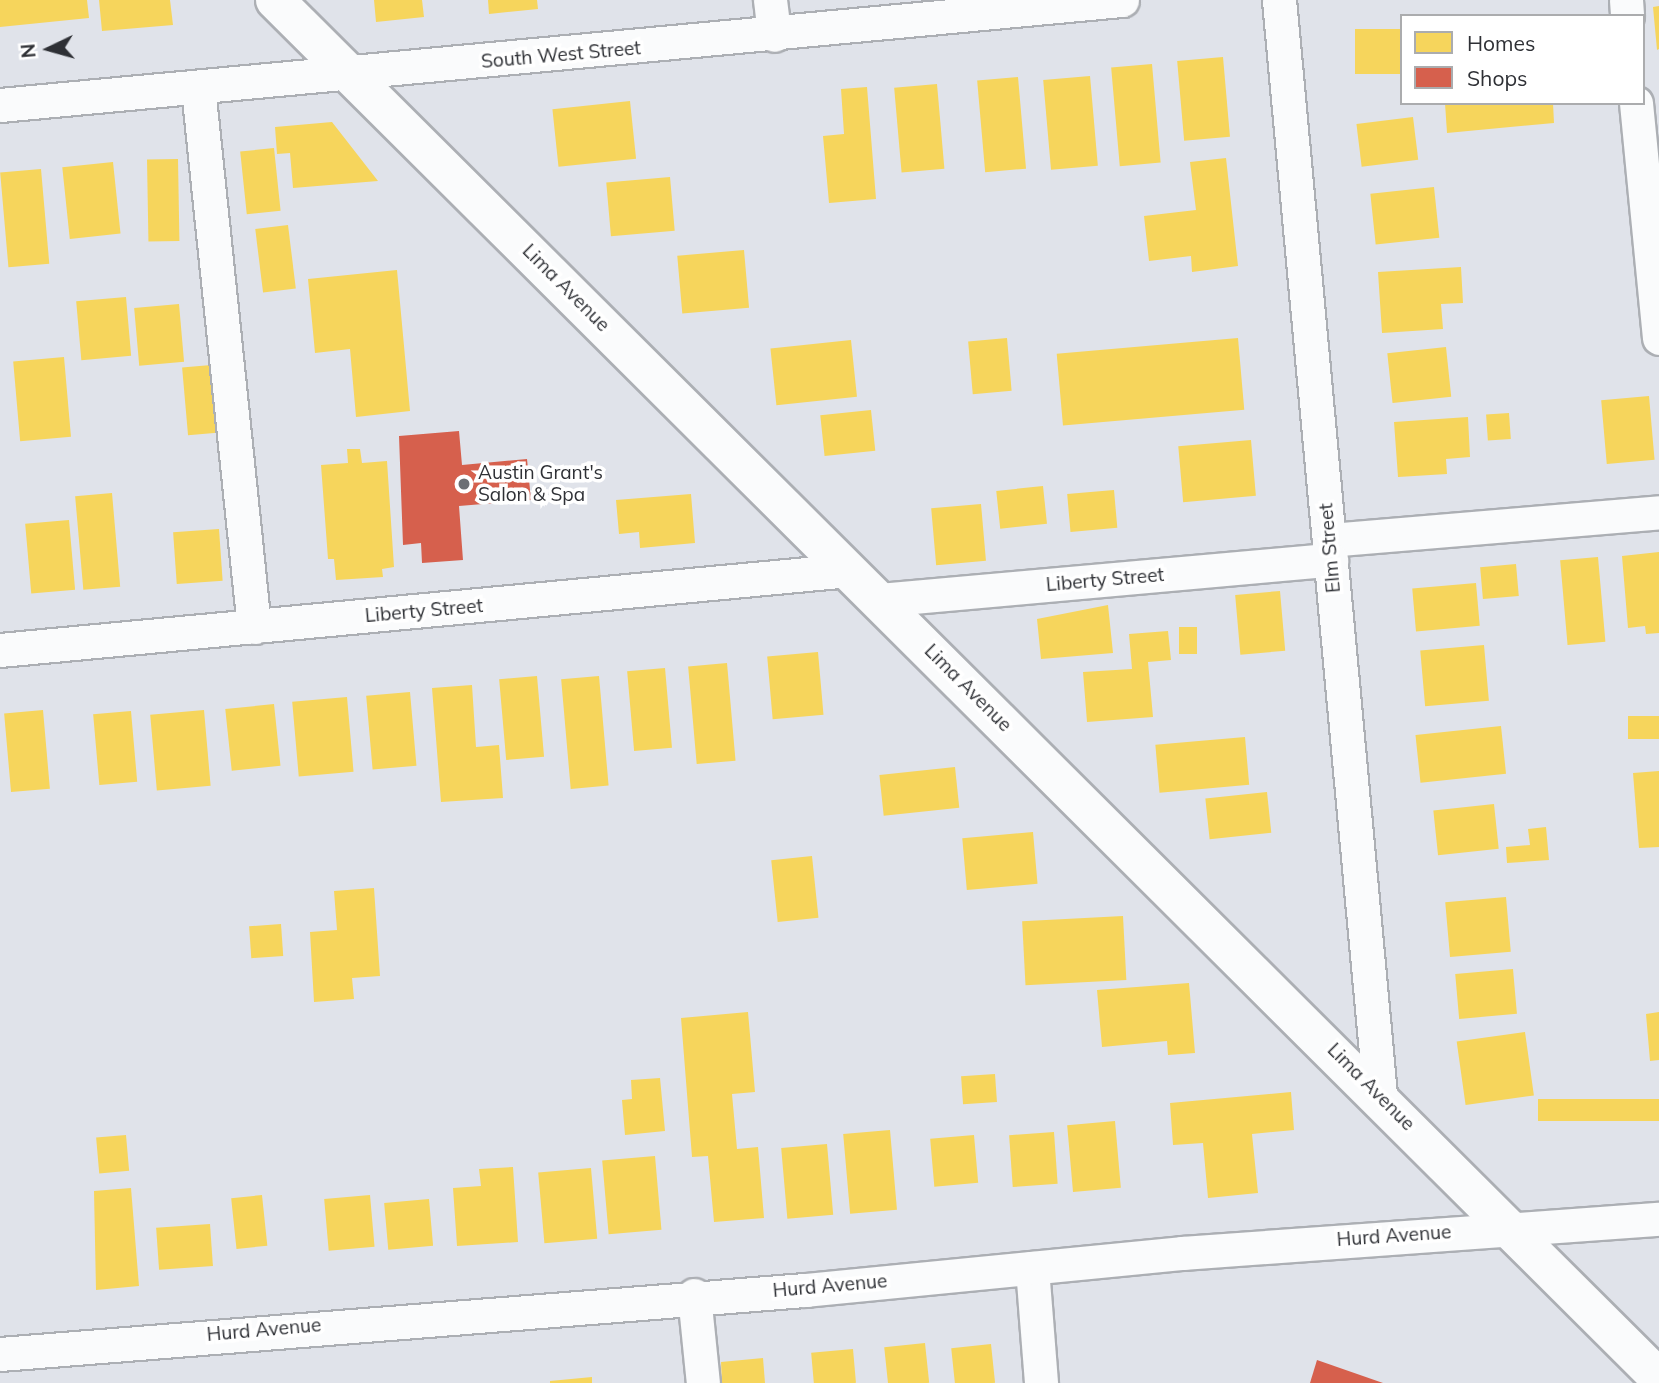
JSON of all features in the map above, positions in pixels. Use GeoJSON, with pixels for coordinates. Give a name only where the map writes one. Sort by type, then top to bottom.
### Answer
{"type":"FeatureCollection","features":[{"type":"Feature","properties":{"kind":"main road","name":"Lima Avenue"},"geometry":{"type":"LineString","coordinates":[[275,0],[1380,1096],[1659,1378]]}},
{"type":"Feature","properties":{"kind":"street"},"geometry":{"type":"LineString","coordinates":[[771,0],[774,34]]}},
{"type":"Feature","properties":{"kind":"street","name":"South West Street"},"geometry":{"type":"LineString","coordinates":[[0,105],[1122,0]]}},
{"type":"Feature","properties":{"kind":"street","name":"Elm Street"},"geometry":{"type":"LineString","coordinates":[[1279,0],[1380,1096]]}},
{"type":"Feature","properties":{"kind":"street"},"geometry":{"type":"LineString","coordinates":[[198,88],[254,627]]}},
{"type":"Feature","properties":{"kind":"street"},"geometry":{"type":"LineString","coordinates":[[1636,105],[1659,338]]}},
{"type":"Feature","properties":{"kind":"street","name":"Liberty Street"},"geometry":{"type":"LineString","coordinates":[[879,600],[1659,512]]}},
{"type":"Feature","properties":{"kind":"street","name":"Liberty Street"},"geometry":{"type":"LineString","coordinates":[[0,650],[849,570]]}},
{"type":"Feature","properties":{"kind":"street","name":"Hurd Avenue"},"geometry":{"type":"LineString","coordinates":[[0,1354],[1511,1227],[1659,1219]]}},
{"type":"Feature","properties":{"kind":"street"},"geometry":{"type":"LineString","coordinates":[[1032,1268],[1041,1383]]}},
{"type":"Feature","properties":{"kind":"street"},"geometry":{"type":"LineString","coordinates":[[694,1295],[703,1383]]}},
{"type":"Feature","properties":{"kind":"building: Homes"},"geometry":{"type":"Polygon","coordinates":[[[0,0],[87,0],[89,18],[0,27],[0,0]]]}},
{"type":"Feature","properties":{"kind":"building: Homes"},"geometry":{"type":"Polygon","coordinates":[[[99,0],[170,0],[173,25],[102,31],[99,0]]]}},
{"type":"Feature","properties":{"kind":"building: Homes"},"geometry":{"type":"Polygon","coordinates":[[[374,0],[422,0],[424,17],[376,22],[374,0]]]}},
{"type":"Feature","properties":{"kind":"building: Homes"},"geometry":{"type":"Polygon","coordinates":[[[488,0],[537,0],[538,9],[489,14],[488,0]]]}},
{"type":"Feature","properties":{"kind":"building: Homes"},"geometry":{"type":"Polygon","coordinates":[[[1659,6],[1659,49],[1657,50],[1653,7],[1659,6]]]}},
{"type":"Feature","properties":{"kind":"building: Homes"},"geometry":{"type":"Polygon","coordinates":[[[1355,29],[1400,29],[1400,74],[1355,74],[1355,29]]]}},
{"type":"Feature","properties":{"kind":"building: Homes"},"geometry":{"type":"Polygon","coordinates":[[[1223,57],[1230,137],[1184,141],[1177,61],[1223,57]]]}},
{"type":"Feature","properties":{"kind":"building: Homes"},"geometry":{"type":"Polygon","coordinates":[[[1152,64],[1161,163],[1120,166],[1111,68],[1152,64]]]}},
{"type":"Feature","properties":{"kind":"building: Homes"},"geometry":{"type":"Polygon","coordinates":[[[1090,76],[1098,166],[1051,170],[1043,80],[1090,76]]]}},
{"type":"Feature","properties":{"kind":"building: Homes"},"geometry":{"type":"Polygon","coordinates":[[[1018,77],[1026,169],[985,172],[977,81],[1018,77]]]}},
{"type":"Feature","properties":{"kind":"building: Homes"},"geometry":{"type":"Polygon","coordinates":[[[937,84],[944,169],[902,172],[894,88],[937,84]]]}},
{"type":"Feature","properties":{"kind":"building: Homes"},"geometry":{"type":"Polygon","coordinates":[[[867,87],[876,199],[829,203],[823,136],[844,134],[841,89],[867,87]]]}},
{"type":"Feature","properties":{"kind":"building: Homes"},"geometry":{"type":"Polygon","coordinates":[[[630,101],[636,159],[558,167],[552,109],[630,101]]]}},
{"type":"Feature","properties":{"kind":"building: Homes"},"geometry":{"type":"Polygon","coordinates":[[[1445,105],[1553,105],[1554,123],[1447,133],[1445,105]]]}},
{"type":"Feature","properties":{"kind":"building: Homes"},"geometry":{"type":"Polygon","coordinates":[[[1413,117],[1418,160],[1362,167],[1356,124],[1413,117]]]}},
{"type":"Feature","properties":{"kind":"building: Homes"},"geometry":{"type":"Polygon","coordinates":[[[332,122],[378,181],[293,188],[290,153],[277,154],[275,127],[332,122]]]}},
{"type":"Feature","properties":{"kind":"building: Homes"},"geometry":{"type":"Polygon","coordinates":[[[274,148],[281,211],[247,214],[240,152],[274,148]]]}},
{"type":"Feature","properties":{"kind":"building: Homes"},"geometry":{"type":"Polygon","coordinates":[[[1226,158],[1238,266],[1192,272],[1191,256],[1149,261],[1144,216],[1196,210],[1190,162],[1226,158]]]}},
{"type":"Feature","properties":{"kind":"building: Homes"},"geometry":{"type":"Polygon","coordinates":[[[178,159],[179,241],[148,242],[147,160],[178,159]]]}},
{"type":"Feature","properties":{"kind":"building: Homes"},"geometry":{"type":"Polygon","coordinates":[[[113,162],[121,234],[70,239],[62,167],[113,162]]]}},
{"type":"Feature","properties":{"kind":"building: Homes"},"geometry":{"type":"Polygon","coordinates":[[[41,169],[49,264],[8,267],[0,173],[41,169]]]}},
{"type":"Feature","properties":{"kind":"building: Homes"},"geometry":{"type":"Polygon","coordinates":[[[670,177],[675,231],[611,236],[606,183],[670,177]]]}},
{"type":"Feature","properties":{"kind":"building: Homes"},"geometry":{"type":"Polygon","coordinates":[[[1434,187],[1439,238],[1376,244],[1370,194],[1434,187]]]}},
{"type":"Feature","properties":{"kind":"building: Homes"},"geometry":{"type":"Polygon","coordinates":[[[288,225],[296,289],[263,293],[255,229],[288,225]]]}},
{"type":"Feature","properties":{"kind":"building: Homes"},"geometry":{"type":"Polygon","coordinates":[[[744,250],[749,308],[682,314],[677,256],[744,250]]]}},
{"type":"Feature","properties":{"kind":"building: Homes"},"geometry":{"type":"Polygon","coordinates":[[[1461,267],[1463,303],[1441,304],[1443,329],[1382,333],[1378,272],[1461,267]]]}},
{"type":"Feature","properties":{"kind":"building: Homes"},"geometry":{"type":"Polygon","coordinates":[[[397,270],[410,411],[356,417],[350,349],[315,353],[308,279],[397,270]]]}},
{"type":"Feature","properties":{"kind":"building: Homes"},"geometry":{"type":"Polygon","coordinates":[[[126,297],[131,356],[81,360],[76,301],[126,297]]]}},
{"type":"Feature","properties":{"kind":"building: Homes"},"geometry":{"type":"Polygon","coordinates":[[[179,304],[184,362],[139,366],[134,308],[179,304]]]}},
{"type":"Feature","properties":{"kind":"building: Homes"},"geometry":{"type":"Polygon","coordinates":[[[1007,338],[1012,391],[973,394],[968,341],[1007,338]]]}},
{"type":"Feature","properties":{"kind":"building: Homes"},"geometry":{"type":"Polygon","coordinates":[[[1238,338],[1244,410],[1063,426],[1057,354],[1238,338]]]}},
{"type":"Feature","properties":{"kind":"building: Homes"},"geometry":{"type":"Polygon","coordinates":[[[851,340],[857,397],[776,405],[770,348],[851,340]]]}},
{"type":"Feature","properties":{"kind":"building: Homes"},"geometry":{"type":"Polygon","coordinates":[[[1446,347],[1451,397],[1393,403],[1387,353],[1446,347]]]}},
{"type":"Feature","properties":{"kind":"building: Homes"},"geometry":{"type":"Polygon","coordinates":[[[64,357],[71,437],[20,441],[13,361],[64,357]]]}},
{"type":"Feature","properties":{"kind":"building: Homes"},"geometry":{"type":"Polygon","coordinates":[[[211,365],[217,433],[188,435],[182,368],[211,365]]]}},
{"type":"Feature","properties":{"kind":"building: Homes"},"geometry":{"type":"Polygon","coordinates":[[[1649,396],[1655,460],[1607,464],[1601,400],[1649,396]]]}},
{"type":"Feature","properties":{"kind":"building: Homes"},"geometry":{"type":"Polygon","coordinates":[[[871,410],[875,451],[825,456],[820,415],[871,410]]]}},
{"type":"Feature","properties":{"kind":"building: Homes"},"geometry":{"type":"Polygon","coordinates":[[[1509,413],[1511,439],[1488,441],[1486,415],[1509,413]]]}},
{"type":"Feature","properties":{"kind":"building: Homes"},"geometry":{"type":"Polygon","coordinates":[[[1468,417],[1470,457],[1446,459],[1447,474],[1398,477],[1394,422],[1468,417]]]}},
{"type":"Feature","properties":{"kind":"building: Homes"},"geometry":{"type":"Polygon","coordinates":[[[1251,440],[1256,496],[1183,502],[1178,446],[1251,440]]]}},
{"type":"Feature","properties":{"kind":"building: Homes"},"geometry":{"type":"Polygon","coordinates":[[[347,449],[360,449],[362,463],[387,461],[394,567],[382,569],[383,577],[336,580],[334,559],[328,559],[321,465],[348,463],[347,449]]]}},
{"type":"Feature","properties":{"kind":"building: Homes"},"geometry":{"type":"Polygon","coordinates":[[[1043,486],[1047,524],[1000,529],[996,491],[1043,486]]]}},
{"type":"Feature","properties":{"kind":"building: Homes"},"geometry":{"type":"Polygon","coordinates":[[[1114,490],[1117,528],[1070,532],[1067,494],[1114,490]]]}},
{"type":"Feature","properties":{"kind":"building: Homes"},"geometry":{"type":"Polygon","coordinates":[[[112,493],[120,587],[83,590],[75,496],[112,493]]]}},
{"type":"Feature","properties":{"kind":"building: Homes"},"geometry":{"type":"Polygon","coordinates":[[[691,494],[695,543],[640,548],[639,532],[619,534],[616,500],[691,494]]]}},
{"type":"Feature","properties":{"kind":"building: Homes"},"geometry":{"type":"Polygon","coordinates":[[[981,504],[986,561],[936,565],[931,508],[981,504]]]}},
{"type":"Feature","properties":{"kind":"building: Homes"},"geometry":{"type":"Polygon","coordinates":[[[69,520],[75,590],[31,594],[25,524],[69,520]]]}},
{"type":"Feature","properties":{"kind":"building: Homes"},"geometry":{"type":"Polygon","coordinates":[[[219,529],[223,581],[177,584],[173,532],[219,529]]]}},
{"type":"Feature","properties":{"kind":"building: Homes"},"geometry":{"type":"Polygon","coordinates":[[[1659,552],[1659,633],[1646,634],[1645,626],[1628,628],[1622,556],[1659,552]]]}},
{"type":"Feature","properties":{"kind":"building: Homes"},"geometry":{"type":"Polygon","coordinates":[[[1598,557],[1605,642],[1568,645],[1560,560],[1598,557]]]}},
{"type":"Feature","properties":{"kind":"building: Homes"},"geometry":{"type":"Polygon","coordinates":[[[1516,564],[1519,596],[1483,599],[1480,567],[1516,564]]]}},
{"type":"Feature","properties":{"kind":"building: Homes"},"geometry":{"type":"Polygon","coordinates":[[[1476,583],[1480,626],[1416,631],[1412,589],[1476,583]]]}},
{"type":"Feature","properties":{"kind":"building: Homes"},"geometry":{"type":"Polygon","coordinates":[[[1280,591],[1285,651],[1240,655],[1235,595],[1280,591]]]}},
{"type":"Feature","properties":{"kind":"building: Homes"},"geometry":{"type":"Polygon","coordinates":[[[1108,605],[1113,653],[1041,659],[1037,619],[1108,605]]]}},
{"type":"Feature","properties":{"kind":"building: Homes"},"geometry":{"type":"Polygon","coordinates":[[[1179,627],[1197,627],[1197,654],[1179,654],[1179,627]]]}},
{"type":"Feature","properties":{"kind":"building: Homes"},"geometry":{"type":"Polygon","coordinates":[[[1168,631],[1171,660],[1148,662],[1153,717],[1087,722],[1083,672],[1132,669],[1129,634],[1168,631]]]}},
{"type":"Feature","properties":{"kind":"building: Homes"},"geometry":{"type":"Polygon","coordinates":[[[1484,645],[1489,701],[1425,706],[1420,651],[1484,645]]]}},
{"type":"Feature","properties":{"kind":"building: Homes"},"geometry":{"type":"Polygon","coordinates":[[[818,652],[823,715],[773,719],[767,656],[818,652]]]}},
{"type":"Feature","properties":{"kind":"building: Homes"},"geometry":{"type":"Polygon","coordinates":[[[727,663],[736,761],[697,764],[688,666],[727,663]]]}},
{"type":"Feature","properties":{"kind":"building: Homes"},"geometry":{"type":"Polygon","coordinates":[[[665,668],[672,748],[634,751],[627,671],[665,668]]]}},
{"type":"Feature","properties":{"kind":"building: Homes"},"geometry":{"type":"Polygon","coordinates":[[[537,676],[544,757],[506,760],[499,679],[537,676]]]}},
{"type":"Feature","properties":{"kind":"building: Homes"},"geometry":{"type":"Polygon","coordinates":[[[599,676],[609,786],[571,789],[561,679],[599,676]]]}},
{"type":"Feature","properties":{"kind":"building: Homes"},"geometry":{"type":"Polygon","coordinates":[[[472,685],[476,747],[499,745],[503,798],[441,802],[432,688],[472,685]]]}},
{"type":"Feature","properties":{"kind":"building: Homes"},"geometry":{"type":"Polygon","coordinates":[[[410,692],[416,766],[373,770],[366,696],[410,692]]]}},
{"type":"Feature","properties":{"kind":"building: Homes"},"geometry":{"type":"Polygon","coordinates":[[[347,697],[354,772],[299,777],[292,702],[347,697]]]}},
{"type":"Feature","properties":{"kind":"building: Homes"},"geometry":{"type":"Polygon","coordinates":[[[274,704],[280,766],[232,771],[225,709],[274,704]]]}},
{"type":"Feature","properties":{"kind":"building: Homes"},"geometry":{"type":"Polygon","coordinates":[[[43,710],[50,789],[11,792],[4,713],[43,710]]]}},
{"type":"Feature","properties":{"kind":"building: Homes"},"geometry":{"type":"Polygon","coordinates":[[[204,710],[211,786],[157,790],[150,715],[204,710]]]}},
{"type":"Feature","properties":{"kind":"building: Homes"},"geometry":{"type":"Polygon","coordinates":[[[131,711],[137,782],[99,785],[93,714],[131,711]]]}},
{"type":"Feature","properties":{"kind":"building: Homes"},"geometry":{"type":"Polygon","coordinates":[[[1628,716],[1659,716],[1659,739],[1628,739],[1628,716]]]}},
{"type":"Feature","properties":{"kind":"building: Homes"},"geometry":{"type":"Polygon","coordinates":[[[1501,726],[1506,774],[1420,783],[1415,735],[1501,726]]]}},
{"type":"Feature","properties":{"kind":"building: Homes"},"geometry":{"type":"Polygon","coordinates":[[[1245,737],[1249,785],[1160,793],[1155,745],[1245,737]]]}},
{"type":"Feature","properties":{"kind":"building: Homes"},"geometry":{"type":"Polygon","coordinates":[[[955,767],[959,808],[884,816],[879,775],[955,767]]]}},
{"type":"Feature","properties":{"kind":"building: Homes"},"geometry":{"type":"Polygon","coordinates":[[[1659,771],[1659,847],[1639,848],[1633,773],[1659,771]]]}},
{"type":"Feature","properties":{"kind":"building: Homes"},"geometry":{"type":"Polygon","coordinates":[[[1267,792],[1271,833],[1210,839],[1205,798],[1267,792]]]}},
{"type":"Feature","properties":{"kind":"building: Homes"},"geometry":{"type":"Polygon","coordinates":[[[1494,804],[1499,849],[1438,855],[1433,810],[1494,804]]]}},
{"type":"Feature","properties":{"kind":"building: Homes"},"geometry":{"type":"Polygon","coordinates":[[[1546,827],[1549,860],[1507,863],[1506,847],[1530,845],[1528,829],[1546,827]]]}},
{"type":"Feature","properties":{"kind":"building: Homes"},"geometry":{"type":"Polygon","coordinates":[[[1033,832],[1038,884],[967,890],[962,838],[1033,832]]]}},
{"type":"Feature","properties":{"kind":"building: Homes"},"geometry":{"type":"Polygon","coordinates":[[[812,856],[818,918],[778,922],[771,860],[812,856]]]}},
{"type":"Feature","properties":{"kind":"building: Homes"},"geometry":{"type":"Polygon","coordinates":[[[374,888],[380,976],[352,978],[354,999],[314,1002],[310,932],[337,930],[334,891],[374,888]]]}},
{"type":"Feature","properties":{"kind":"building: Homes"},"geometry":{"type":"Polygon","coordinates":[[[1506,897],[1511,952],[1450,957],[1445,902],[1506,897]]]}},
{"type":"Feature","properties":{"kind":"building: Homes"},"geometry":{"type":"Polygon","coordinates":[[[1123,916],[1126,980],[1025,985],[1022,921],[1123,916]]]}},
{"type":"Feature","properties":{"kind":"building: Homes"},"geometry":{"type":"Polygon","coordinates":[[[281,924],[283,956],[251,958],[249,926],[281,924]]]}},
{"type":"Feature","properties":{"kind":"building: Homes"},"geometry":{"type":"Polygon","coordinates":[[[1513,969],[1517,1014],[1459,1019],[1455,974],[1513,969]]]}},
{"type":"Feature","properties":{"kind":"building: Homes"},"geometry":{"type":"Polygon","coordinates":[[[1189,983],[1195,1053],[1168,1055],[1167,1041],[1102,1047],[1097,990],[1189,983]]]}},
{"type":"Feature","properties":{"kind":"building: Homes"},"geometry":{"type":"Polygon","coordinates":[[[748,1012],[755,1092],[732,1094],[737,1149],[758,1147],[764,1218],[714,1222],[708,1156],[692,1157],[681,1018],[748,1012]]]}},
{"type":"Feature","properties":{"kind":"building: Homes"},"geometry":{"type":"Polygon","coordinates":[[[1659,1012],[1659,1060],[1650,1061],[1646,1014],[1659,1012]]]}},
{"type":"Feature","properties":{"kind":"building: Homes"},"geometry":{"type":"Polygon","coordinates":[[[1525,1032],[1534,1095],[1466,1105],[1457,1042],[1525,1032]]]}},
{"type":"Feature","properties":{"kind":"building: Homes"},"geometry":{"type":"Polygon","coordinates":[[[995,1074],[997,1102],[963,1104],[961,1076],[995,1074]]]}},
{"type":"Feature","properties":{"kind":"building: Homes"},"geometry":{"type":"Polygon","coordinates":[[[660,1078],[665,1131],[625,1135],[622,1100],[632,1099],[631,1080],[660,1078]]]}},
{"type":"Feature","properties":{"kind":"building: Homes"},"geometry":{"type":"Polygon","coordinates":[[[1291,1092],[1294,1130],[1252,1134],[1258,1193],[1208,1198],[1203,1143],[1173,1145],[1170,1103],[1291,1092]]]}},
{"type":"Feature","properties":{"kind":"building: Homes"},"geometry":{"type":"Polygon","coordinates":[[[1538,1099],[1659,1099],[1659,1121],[1538,1121],[1538,1099]]]}},
{"type":"Feature","properties":{"kind":"building: Homes"},"geometry":{"type":"Polygon","coordinates":[[[1115,1121],[1121,1188],[1073,1192],[1067,1125],[1115,1121]]]}},
{"type":"Feature","properties":{"kind":"building: Homes"},"geometry":{"type":"Polygon","coordinates":[[[890,1130],[897,1210],[850,1214],[843,1134],[890,1130]]]}},
{"type":"Feature","properties":{"kind":"building: Homes"},"geometry":{"type":"Polygon","coordinates":[[[1054,1132],[1058,1184],[1013,1187],[1009,1135],[1054,1132]]]}},
{"type":"Feature","properties":{"kind":"building: Homes"},"geometry":{"type":"Polygon","coordinates":[[[126,1135],[129,1171],[99,1173],[96,1138],[126,1135]]]}},
{"type":"Feature","properties":{"kind":"building: Homes"},"geometry":{"type":"Polygon","coordinates":[[[974,1135],[978,1183],[934,1187],[930,1139],[974,1135]]]}},
{"type":"Feature","properties":{"kind":"building: Homes"},"geometry":{"type":"Polygon","coordinates":[[[827,1144],[833,1215],[787,1219],[781,1148],[827,1144]]]}},
{"type":"Feature","properties":{"kind":"building: Homes"},"geometry":{"type":"Polygon","coordinates":[[[655,1156],[661,1230],[609,1234],[602,1161],[655,1156]]]}},
{"type":"Feature","properties":{"kind":"building: Homes"},"geometry":{"type":"Polygon","coordinates":[[[513,1167],[518,1242],[457,1246],[453,1188],[481,1186],[479,1169],[513,1167]]]}},
{"type":"Feature","properties":{"kind":"building: Homes"},"geometry":{"type":"Polygon","coordinates":[[[591,1168],[597,1239],[544,1243],[538,1173],[591,1168]]]}},
{"type":"Feature","properties":{"kind":"building: Homes"},"geometry":{"type":"Polygon","coordinates":[[[131,1188],[139,1286],[96,1290],[94,1191],[131,1188]]]}},
{"type":"Feature","properties":{"kind":"building: Homes"},"geometry":{"type":"Polygon","coordinates":[[[262,1195],[267,1246],[237,1249],[231,1198],[262,1195]]]}},
{"type":"Feature","properties":{"kind":"building: Homes"},"geometry":{"type":"Polygon","coordinates":[[[370,1195],[375,1247],[329,1251],[324,1199],[370,1195]]]}},
{"type":"Feature","properties":{"kind":"building: Homes"},"geometry":{"type":"Polygon","coordinates":[[[429,1199],[433,1246],[388,1250],[384,1203],[429,1199]]]}},
{"type":"Feature","properties":{"kind":"building: Homes"},"geometry":{"type":"Polygon","coordinates":[[[210,1224],[213,1266],[159,1270],[156,1228],[210,1224]]]}},
{"type":"Feature","properties":{"kind":"building: Homes"},"geometry":{"type":"Polygon","coordinates":[[[925,1343],[929,1383],[888,1383],[884,1347],[925,1343]]]}},
{"type":"Feature","properties":{"kind":"building: Homes"},"geometry":{"type":"Polygon","coordinates":[[[991,1344],[995,1383],[955,1383],[951,1348],[991,1344]]]}},
{"type":"Feature","properties":{"kind":"building: Homes"},"geometry":{"type":"Polygon","coordinates":[[[853,1349],[856,1383],[814,1383],[811,1353],[853,1349]]]}},
{"type":"Feature","properties":{"kind":"building: Homes"},"geometry":{"type":"Polygon","coordinates":[[[763,1358],[765,1383],[722,1383],[721,1362],[763,1358]]]}},
{"type":"Feature","properties":{"kind":"building: Homes"},"geometry":{"type":"Polygon","coordinates":[[[592,1377],[592,1383],[550,1383],[550,1381],[592,1377]]]}},
{"type":"Feature","properties":{"kind":"building: Shops","name":"Austin Grant's Salon & Spa"},"geometry":{"type":"Polygon","coordinates":[[[459,431],[462,465],[527,459],[531,500],[459,506],[463,560],[422,563],[421,543],[403,545],[399,436],[459,431]]]}},
{"type":"Feature","properties":{"kind":"building: Shops"},"geometry":{"type":"Polygon","coordinates":[[[1317,1360],[1383,1383],[1310,1383],[1317,1360]]]}},
{"type":"Feature","properties":{"kind":"place","name":"Austin Grant's Salon & Spa"},"geometry":{"type":"Point","coordinates":[464,484]}}]}
